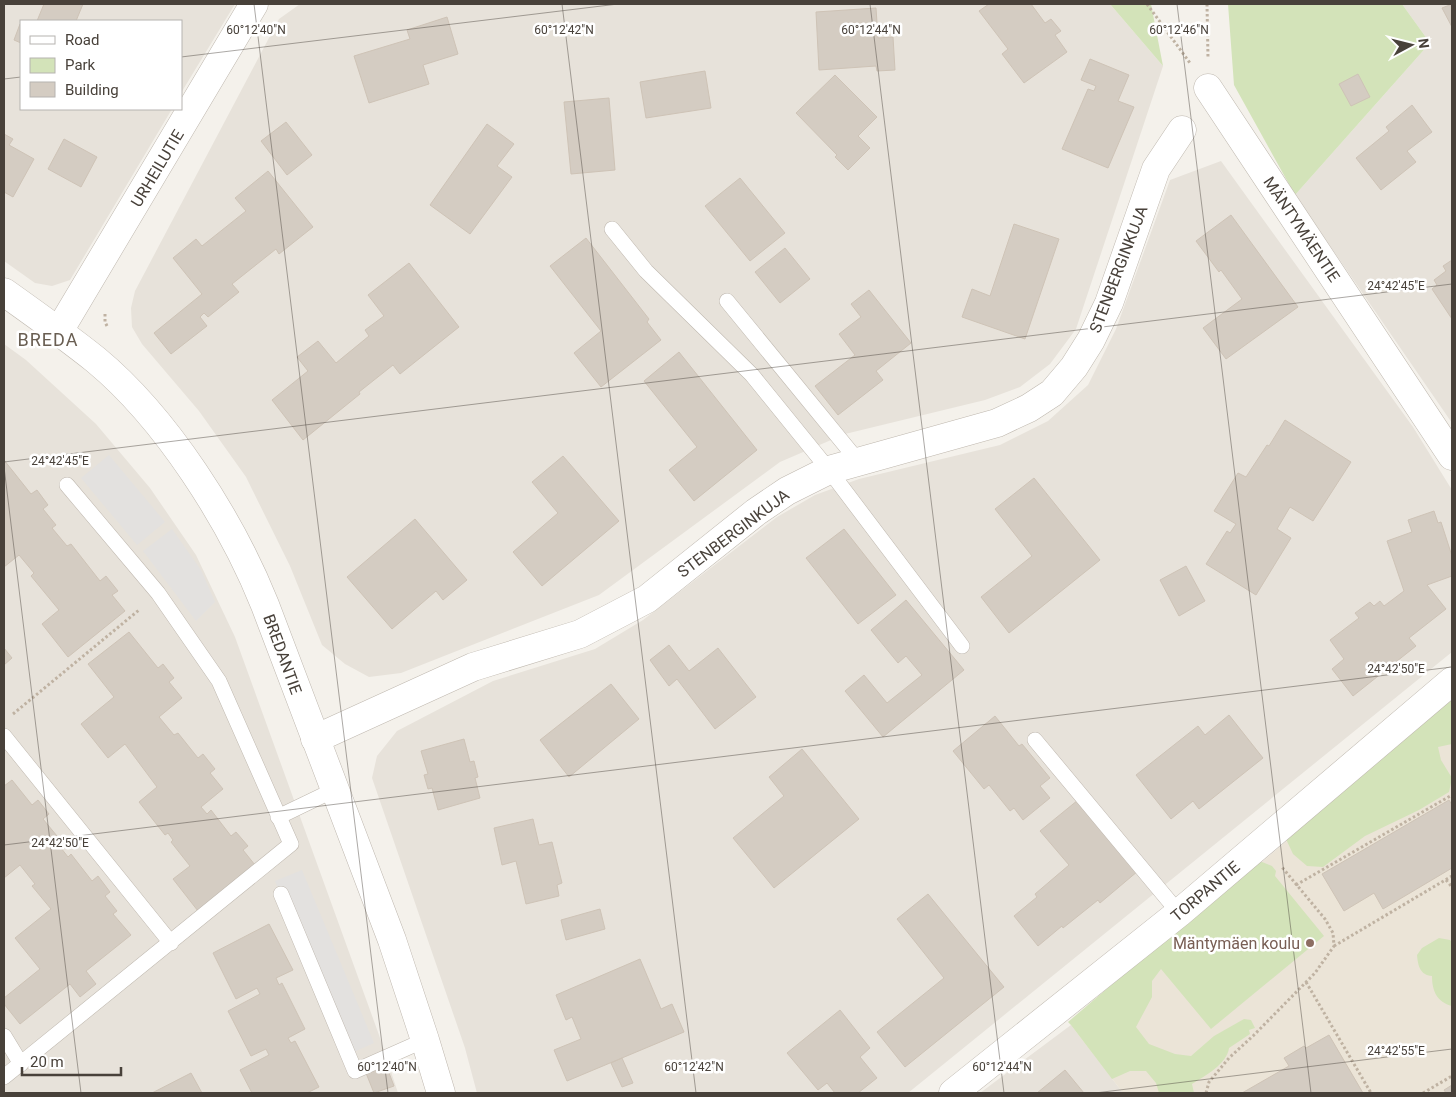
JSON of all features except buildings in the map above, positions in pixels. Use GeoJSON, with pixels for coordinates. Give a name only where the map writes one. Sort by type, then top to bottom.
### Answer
{"type":"FeatureCollection","features":[{"type":"Feature","properties":{"kind":"street","name":"URHEILUTIE"},"geometry":{"type":"LineString","coordinates":[[59,331],[254,4]]}},
{"type":"Feature","properties":{"kind":"street","name":"MÄNTYMÄENTIE"},"geometry":{"type":"LineString","coordinates":[[1208,88],[1452,456]]}},
{"type":"Feature","properties":{"kind":"street","name":"STENBERGINKUJA"},"geometry":{"type":"LineString","coordinates":[[315,739],[473,667],[580,634],[639,604],[756,512],[787,491],[829,470],[998,423],[1029,408],[1052,393],[1074,366],[1091,340],[1109,303],[1156,169],[1182,130]]}},
{"type":"Feature","properties":{"kind":"street","name":"BREDANTIE"},"geometry":{"type":"LineString","coordinates":[[4,292],[97,361],[139,401],[174,445],[229,528],[255,579],[392,940],[425,1040],[440,1093]]}},
{"type":"Feature","properties":{"kind":"street","name":"TORPANTIE"},"geometry":{"type":"LineString","coordinates":[[952,1093],[1180,913],[1452,681]]}},
{"type":"Feature","properties":{"kind":"lane"},"geometry":{"type":"LineString","coordinates":[[612,229],[646,270],[752,376],[829,470],[962,646]]}},
{"type":"Feature","properties":{"kind":"lane"},"geometry":{"type":"LineString","coordinates":[[727,301],[858,461]]}},
{"type":"Feature","properties":{"kind":"lane"},"geometry":{"type":"LineString","coordinates":[[4,1077],[291,844],[219,681],[158,593],[66,485]]}},
{"type":"Feature","properties":{"kind":"lane"},"geometry":{"type":"LineString","coordinates":[[4,736],[171,942]]}},
{"type":"Feature","properties":{"kind":"lane"},"geometry":{"type":"LineString","coordinates":[[1035,740],[1180,913]]}},
{"type":"Feature","properties":{"kind":"lane"},"geometry":{"type":"LineString","coordinates":[[278,817],[334,790]]}},
{"type":"Feature","properties":{"kind":"lane"},"geometry":{"type":"LineString","coordinates":[[281,894],[355,1071],[425,1040]]}},
{"type":"Feature","properties":{"kind":"lane"},"geometry":{"type":"LineString","coordinates":[[4,1036],[21,1064]]}},
{"type":"Feature","properties":{"kind":"path"},"geometry":{"type":"LineString","coordinates":[[1147,4],[1208,88]]}},
{"type":"Feature","properties":{"kind":"path"},"geometry":{"type":"LineString","coordinates":[[1207,4],[1208,88]]}},
{"type":"Feature","properties":{"kind":"path"},"geometry":{"type":"LineString","coordinates":[[11,716],[158,593]]}},
{"type":"Feature","properties":{"kind":"path"},"geometry":{"type":"LineString","coordinates":[[1296,885],[1452,795]]}},
{"type":"Feature","properties":{"kind":"path"},"geometry":{"type":"LineString","coordinates":[[1261,843],[1325,919],[1332,933],[1334,946]]}},
{"type":"Feature","properties":{"kind":"path"},"geometry":{"type":"LineString","coordinates":[[1206,1093],[1209,1082],[1229,1058],[1315,973],[1334,946],[1452,876]]}},
{"type":"Feature","properties":{"kind":"path"},"geometry":{"type":"LineString","coordinates":[[1446,880],[1452,887]]}},
{"type":"Feature","properties":{"kind":"path"},"geometry":{"type":"LineString","coordinates":[[1306,982],[1371,1093]]}},
{"type":"Feature","properties":{"kind":"path"},"geometry":{"type":"LineString","coordinates":[[1424,1093],[1452,1076]]}},
{"type":"Feature","properties":{"kind":"shaded area"},"geometry":{"type":"Polygon","coordinates":[[[4,4],[235,4],[182,91],[182,20],[20,20],[20,110],[171,110],[70,280],[52,286],[35,283],[4,261],[4,4]]]}},
{"type":"Feature","properties":{"kind":"shaded area"},"geometry":{"type":"Polygon","coordinates":[[[300,4],[1110,4],[1163,66],[1076,329],[1050,364],[1020,387],[985,400],[845,434],[780,462],[599,595],[401,673],[369,677],[345,664],[322,645],[290,566],[246,477],[199,411],[142,344],[132,327],[131,308],[135,291],[279,19],[300,4]]]}},
{"type":"Feature","properties":{"kind":"shaded area"},"geometry":{"type":"Polygon","coordinates":[[[1402,4],[1452,4],[1452,423],[1295,195],[1430,43],[1402,4]]]}},
{"type":"Feature","properties":{"kind":"shaded area"},"geometry":{"type":"Polygon","coordinates":[[[1221,161],[1413,427],[1452,490],[1452,652],[908,1093],[477,1093],[465,1048],[372,778],[377,756],[397,731],[493,681],[595,649],[643,620],[777,517],[815,495],[859,479],[1000,445],[1048,421],[1088,385],[1116,329],[1170,180],[1221,161]]]}},
{"type":"Feature","properties":{"kind":"shaded area"},"geometry":{"type":"Polygon","coordinates":[[[4,344],[26,360],[96,424],[150,488],[196,555],[235,637],[379,1035],[398,1093],[4,1093],[4,344]]]}},
{"type":"Feature","properties":{"kind":"shaded area"},"geometry":{"type":"Polygon","coordinates":[[[109,455],[165,522],[137,545],[81,478],[109,455]]]}},
{"type":"Feature","properties":{"kind":"shaded area"},"geometry":{"type":"Polygon","coordinates":[[[172,529],[201,570],[215,602],[196,621],[143,551],[172,529]]]}},
{"type":"Feature","properties":{"kind":"shaded area","name":"Mäntymäen koulu"},"geometry":{"type":"Polygon","coordinates":[[[1452,700],[1452,1093],[1123,1093],[1071,1025],[1452,700]]]}},
{"type":"Feature","properties":{"kind":"shaded area"},"geometry":{"type":"Polygon","coordinates":[[[302,870],[374,1043],[347,1055],[275,881],[302,870]]]}},
{"type":"Feature","properties":{"kind":"shaded area"},"geometry":{"type":"Polygon","coordinates":[[[1071,1025],[1123,1093],[980,1093],[1071,1025]]]}},
{"type":"Feature","properties":{"kind":"green space"},"geometry":{"type":"Polygon","coordinates":[[[1110,4],[1151,4],[1163,66],[1110,4]]]}},
{"type":"Feature","properties":{"kind":"green space"},"geometry":{"type":"Polygon","coordinates":[[[1228,4],[1402,4],[1430,43],[1295,195],[1234,85],[1228,4]]]}},
{"type":"Feature","properties":{"kind":"green space"},"geometry":{"type":"Polygon","coordinates":[[[1452,696],[1452,744],[1438,747],[1441,760],[1452,778],[1449,792],[1419,810],[1365,836],[1323,867],[1307,866],[1293,854],[1285,837],[1452,696]]]}},
{"type":"Feature","properties":{"kind":"green space"},"geometry":{"type":"Polygon","coordinates":[[[1262,862],[1272,866],[1276,871],[1275,876],[1324,936],[1211,1029],[1161,969],[1152,981],[1152,997],[1136,1027],[1149,1044],[1175,1054],[1191,1056],[1214,1036],[1244,1019],[1251,1020],[1255,1028],[1249,1030],[1250,1034],[1229,1048],[1224,1059],[1215,1069],[1192,1084],[1194,1093],[1159,1093],[1156,1083],[1146,1071],[1130,1071],[1112,1079],[1068,1022],[1253,864],[1262,862]]]}},
{"type":"Feature","properties":{"kind":"green space"},"geometry":{"type":"Polygon","coordinates":[[[1439,938],[1452,942],[1452,1006],[1439,999],[1434,991],[1432,976],[1422,972],[1418,963],[1417,955],[1422,948],[1439,938]]]}},
{"type":"Feature","properties":{"kind":"place","name":"Mäntymäen koulu"},"geometry":{"type":"Point","coordinates":[1310,943]}},
{"type":"Feature","properties":{"kind":"district","name":"BREDA"},"geometry":{"type":"Point","coordinates":[48,340]}}]}
